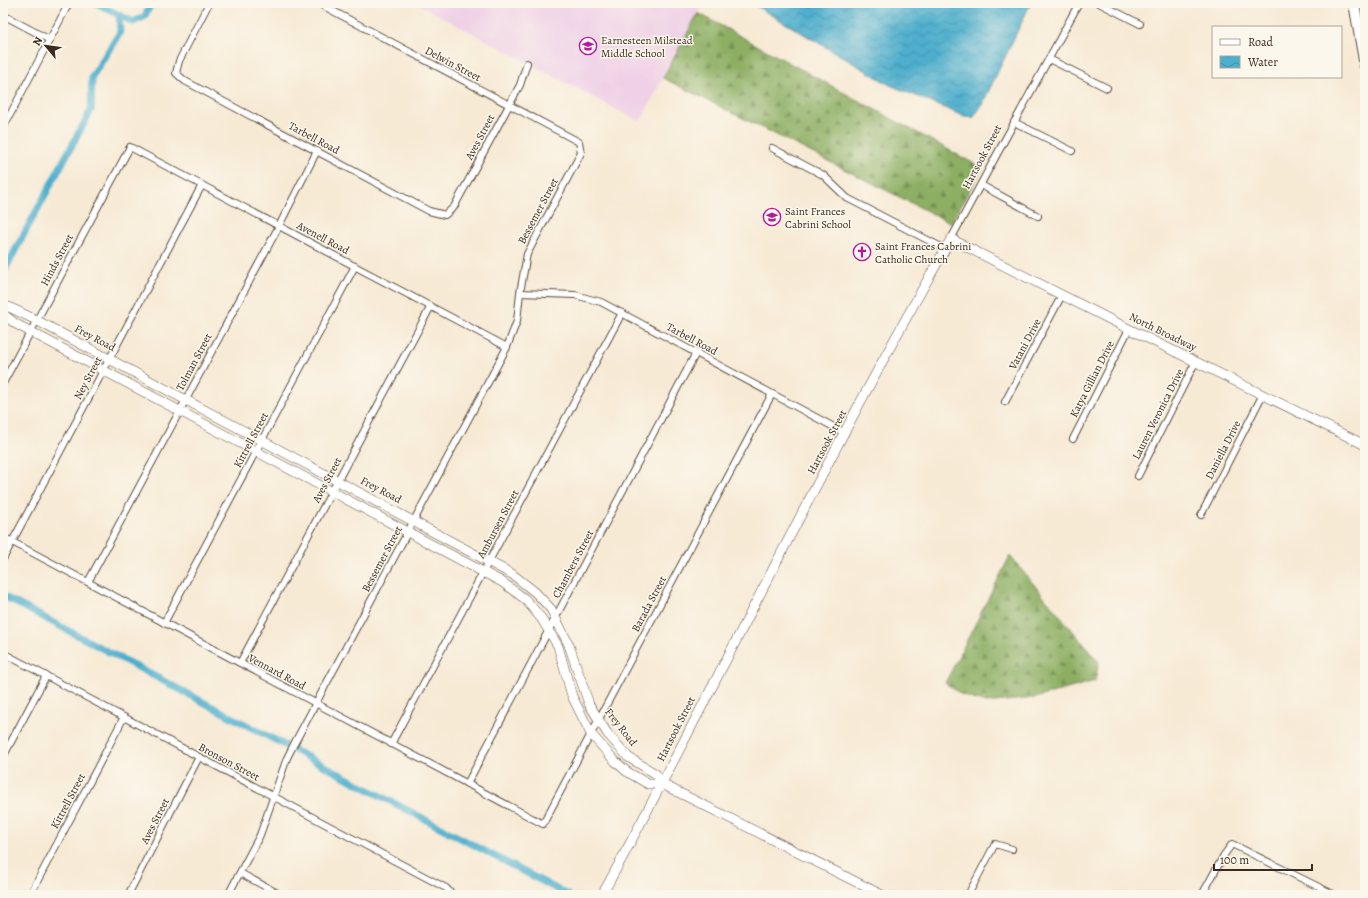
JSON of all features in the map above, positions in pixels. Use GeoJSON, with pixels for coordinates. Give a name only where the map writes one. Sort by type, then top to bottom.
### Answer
{"type":"FeatureCollection","features":[{"type":"Feature","properties":{"kind":"main road"},"geometry":{"type":"LineString","coordinates":[[1354,3],[1365,66]]}},
{"type":"Feature","properties":{"kind":"street"},"geometry":{"type":"LineString","coordinates":[[3,128],[69,3]]}},
{"type":"Feature","properties":{"kind":"street","name":"Tarbell Road"},"geometry":{"type":"LineString","coordinates":[[209,3],[179,61],[176,73],[184,81],[429,211],[445,216]]}},
{"type":"Feature","properties":{"kind":"street","name":"Delwin Street"},"geometry":{"type":"LineString","coordinates":[[318,3],[579,142]]}},
{"type":"Feature","properties":{"kind":"street","name":"Hartsook Street"},"geometry":{"type":"LineString","coordinates":[[602,895],[662,784],[845,433],[1078,3]]}},
{"type":"Feature","properties":{"kind":"street"},"geometry":{"type":"LineString","coordinates":[[1099,3],[1140,24]]}},
{"type":"Feature","properties":{"kind":"street"},"geometry":{"type":"LineString","coordinates":[[3,16],[50,40]]}},
{"type":"Feature","properties":{"kind":"street"},"geometry":{"type":"LineString","coordinates":[[1049,58],[1107,88]]}},
{"type":"Feature","properties":{"kind":"street","name":"Aves Street"},"geometry":{"type":"LineString","coordinates":[[445,216],[454,207],[520,85],[527,63]]}},
{"type":"Feature","properties":{"kind":"street"},"geometry":{"type":"LineString","coordinates":[[1014,122],[1072,151]]}},
{"type":"Feature","properties":{"kind":"street","name":"Bessemer Street"},"geometry":{"type":"LineString","coordinates":[[228,895],[260,835],[287,758],[294,744],[507,347],[517,321],[527,254],[581,153],[579,142]]}},
{"type":"Feature","properties":{"kind":"street","name":"Avenell Road"},"geometry":{"type":"LineString","coordinates":[[130,147],[507,347]]}},
{"type":"Feature","properties":{"kind":"street","name":"Hinds Street"},"geometry":{"type":"LineString","coordinates":[[3,382],[130,147]]}},
{"type":"Feature","properties":{"kind":"street"},"geometry":{"type":"LineString","coordinates":[[772,148],[824,175],[847,198],[945,249]]}},
{"type":"Feature","properties":{"kind":"street","name":"Tolman Street"},"geometry":{"type":"LineString","coordinates":[[88,582],[279,226],[317,151]]}},
{"type":"Feature","properties":{"kind":"street"},"geometry":{"type":"LineString","coordinates":[[981,184],[1038,216]]}},
{"type":"Feature","properties":{"kind":"street","name":"Ney Street"},"geometry":{"type":"LineString","coordinates":[[3,559],[202,185]]}},
{"type":"Feature","properties":{"kind":"street","name":"North Broadway"},"geometry":{"type":"LineString","coordinates":[[951,239],[1129,329],[1365,444]]}},
{"type":"Feature","properties":{"kind":"street","name":"Kittrell Street"},"geometry":{"type":"LineString","coordinates":[[164,623],[355,266]]}},
{"type":"Feature","properties":{"kind":"street","name":"Tarbell Road"},"geometry":{"type":"LineString","coordinates":[[520,293],[576,294],[601,302],[845,433]]}},
{"type":"Feature","properties":{"kind":"street","name":"Vatani Drive"},"geometry":{"type":"LineString","coordinates":[[1006,402],[1062,295]]}},
{"type":"Feature","properties":{"kind":"street","name":"Frey Road"},"geometry":{"type":"LineString","coordinates":[[3,305],[36,320],[110,359],[512,574],[535,592],[551,609],[570,646],[589,704],[598,720],[618,747],[637,763],[656,774],[662,784]]}},
{"type":"Feature","properties":{"kind":"street","name":"Aves Street"},"geometry":{"type":"LineString","coordinates":[[240,663],[431,306]]}},
{"type":"Feature","properties":{"kind":"street","name":"Ambursen Street"},"geometry":{"type":"LineString","coordinates":[[391,744],[622,313]]}},
{"type":"Feature","properties":{"kind":"street","name":"Frey Road"},"geometry":{"type":"LineString","coordinates":[[3,314],[30,331],[502,582],[525,599],[541,618],[548,632],[558,646],[572,696],[581,718],[591,734],[626,771],[648,784],[662,784],[882,895]]}},
{"type":"Feature","properties":{"kind":"street","name":"Katya Gillian Drive"},"geometry":{"type":"LineString","coordinates":[[1073,439],[1129,329]]}},
{"type":"Feature","properties":{"kind":"street","name":"Chambers Street"},"geometry":{"type":"LineString","coordinates":[[467,784],[696,353]]}},
{"type":"Feature","properties":{"kind":"street","name":"Lauren Veronica Drive"},"geometry":{"type":"LineString","coordinates":[[1138,476],[1196,361]]}},
{"type":"Feature","properties":{"kind":"street","name":"Barada Street"},"geometry":{"type":"LineString","coordinates":[[542,824],[772,394]]}},
{"type":"Feature","properties":{"kind":"street","name":"Daniella Drive"},"geometry":{"type":"LineString","coordinates":[[1201,515],[1263,394]]}},
{"type":"Feature","properties":{"kind":"street","name":"Vennard Road"},"geometry":{"type":"LineString","coordinates":[[3,537],[542,824]]}},
{"type":"Feature","properties":{"kind":"street","name":"Bronson Street"},"geometry":{"type":"LineString","coordinates":[[3,653],[446,888],[453,895]]}},
{"type":"Feature","properties":{"kind":"street"},"geometry":{"type":"LineString","coordinates":[[3,757],[46,676]]}},
{"type":"Feature","properties":{"kind":"street","name":"Kittrell Street"},"geometry":{"type":"LineString","coordinates":[[30,895],[124,717]]}},
{"type":"Feature","properties":{"kind":"street","name":"Aves Street"},"geometry":{"type":"LineString","coordinates":[[128,895],[199,757]]}},
{"type":"Feature","properties":{"kind":"street"},"geometry":{"type":"LineString","coordinates":[[968,895],[995,844],[1012,849]]}},
{"type":"Feature","properties":{"kind":"street"},"geometry":{"type":"LineString","coordinates":[[1202,895],[1224,855],[1232,844],[1335,895]]}},
{"type":"Feature","properties":{"kind":"street"},"geometry":{"type":"LineString","coordinates":[[240,873],[281,895]]}},
{"type":"Feature","properties":{"kind":"shaded area","name":"Earnesteen Milstead Middle School"},"geometry":{"type":"Polygon","coordinates":[[[416,3],[703,3],[640,122],[416,3]]]}},
{"type":"Feature","properties":{"kind":"green space"},"geometry":{"type":"Polygon","coordinates":[[[698,13],[982,168],[951,223],[663,78],[698,13]]]}},
{"type":"Feature","properties":{"kind":"green space"},"geometry":{"type":"Polygon","coordinates":[[[1010,556],[1099,662],[1095,681],[1035,698],[985,703],[962,695],[945,683],[1010,556]]]}},
{"type":"Feature","properties":{"kind":"water"},"geometry":{"type":"Polygon","coordinates":[[[751,3],[1031,3],[982,105],[973,118],[963,116],[890,85],[751,3]]]}},
{"type":"Feature","properties":{"kind":"waterway"},"geometry":{"type":"LineString","coordinates":[[3,273],[91,110],[92,77],[120,32],[119,15],[96,3]]}},
{"type":"Feature","properties":{"kind":"waterway"},"geometry":{"type":"LineString","coordinates":[[119,15],[133,22],[144,17],[152,3]]}},
{"type":"Feature","properties":{"kind":"waterway"},"geometry":{"type":"LineString","coordinates":[[3,596],[568,895]]}},
{"type":"Feature","properties":{"kind":"place","name":"Earnesteen Milstead Middle School"},"geometry":{"type":"Point","coordinates":[588,46]}},
{"type":"Feature","properties":{"kind":"place","name":"Saint Frances Cabrini School"},"geometry":{"type":"Point","coordinates":[772,217]}},
{"type":"Feature","properties":{"kind":"place","name":"Saint Frances Cabrini Catholic Church"},"geometry":{"type":"Point","coordinates":[862,252]}}]}
